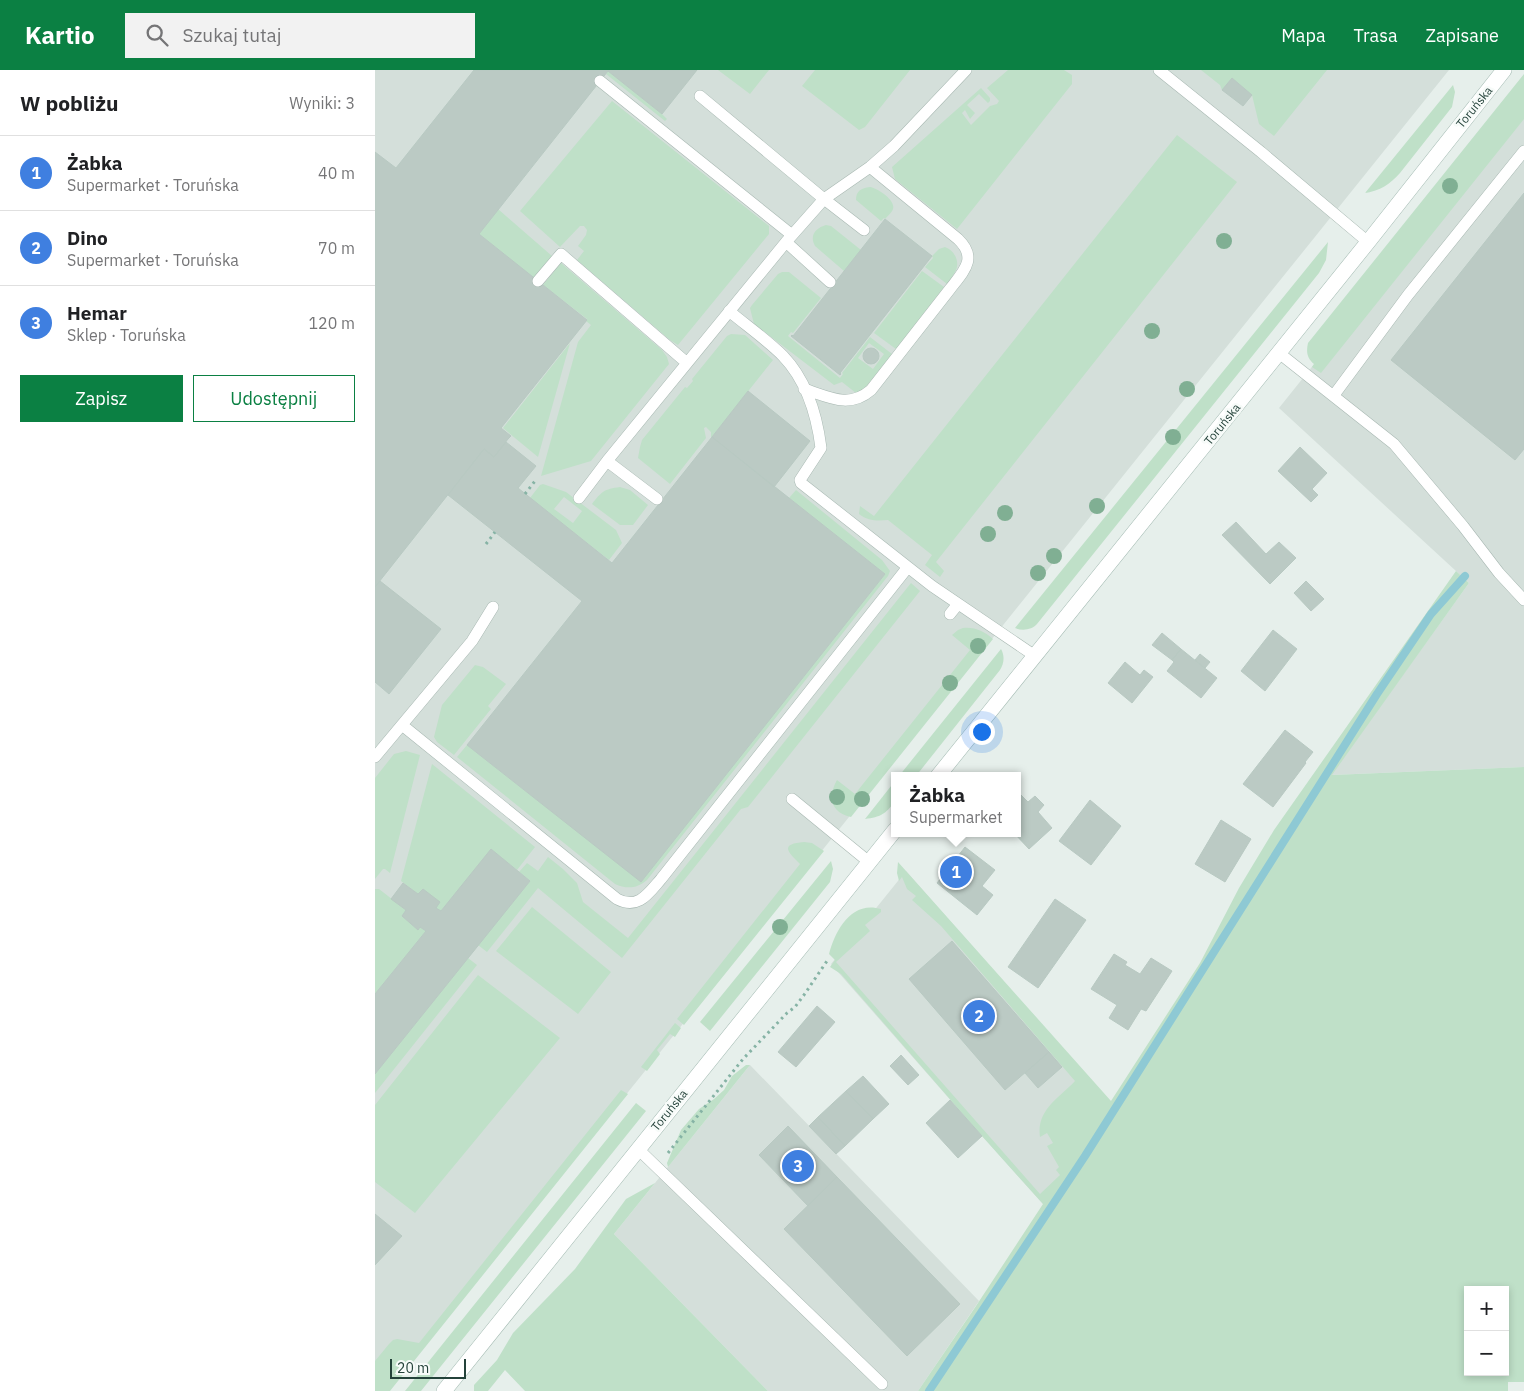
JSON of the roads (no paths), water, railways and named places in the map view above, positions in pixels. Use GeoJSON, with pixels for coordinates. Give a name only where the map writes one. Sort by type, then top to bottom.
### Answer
{"type":"FeatureCollection","features":[{"type":"Feature","properties":{"kind":"street","name":"Toruńska"},"geometry":{"type":"LineString","coordinates":[[941,772],[1504,70]]}},
{"type":"Feature","properties":{"kind":"street","name":"Toruńska"},"geometry":{"type":"LineString","coordinates":[[444,1391],[891,835]]}},
{"type":"Feature","properties":{"kind":"lane"},"geometry":{"type":"LineString","coordinates":[[579,498],[729,311],[824,198],[870,167],[894,146],[966,70]]}},
{"type":"Feature","properties":{"kind":"lane"},"geometry":{"type":"LineString","coordinates":[[1159,70],[1368,242]]}},
{"type":"Feature","properties":{"kind":"lane"},"geometry":{"type":"LineString","coordinates":[[600,81],[789,238],[829,282]]}},
{"type":"Feature","properties":{"kind":"lane"},"geometry":{"type":"LineString","coordinates":[[700,96],[864,230]]}},
{"type":"Feature","properties":{"kind":"lane"},"geometry":{"type":"LineString","coordinates":[[1333,395],[1408,295],[1524,151]]}},
{"type":"Feature","properties":{"kind":"lane"},"geometry":{"type":"LineString","coordinates":[[805,389],[831,398],[849,401],[863,397],[871,390],[956,282],[969,259],[966,246],[870,167]]}},
{"type":"Feature","properties":{"kind":"lane"},"geometry":{"type":"LineString","coordinates":[[538,281],[561,254],[687,363]]}},
{"type":"Feature","properties":{"kind":"lane"},"geometry":{"type":"LineString","coordinates":[[729,311],[783,356],[801,379],[819,431],[821,448],[800,480],[801,483],[957,604],[1035,656]]}},
{"type":"Feature","properties":{"kind":"lane"},"geometry":{"type":"LineString","coordinates":[[1279,353],[1393,444],[1463,526],[1499,573],[1524,600]]}},
{"type":"Feature","properties":{"kind":"lane"},"geometry":{"type":"LineString","coordinates":[[607,461],[657,499]]}},
{"type":"Feature","properties":{"kind":"lane"},"geometry":{"type":"LineString","coordinates":[[402,725],[617,900],[625,904],[634,903],[649,894],[908,566]]}},
{"type":"Feature","properties":{"kind":"lane"},"geometry":{"type":"LineString","coordinates":[[950,614],[957,604]]}},
{"type":"Feature","properties":{"kind":"lane"},"geometry":{"type":"LineString","coordinates":[[375,757],[473,641],[493,607]]}},
{"type":"Feature","properties":{"kind":"lane"},"geometry":{"type":"LineString","coordinates":[[792,799],[869,862]]}},
{"type":"Feature","properties":{"kind":"lane"},"geometry":{"type":"LineString","coordinates":[[638,1149],[882,1384]]}},
{"type":"Feature","properties":{"kind":"waterway"},"geometry":{"type":"LineString","coordinates":[[929,1391],[1085,1156],[1377,694],[1431,614],[1465,576]]}},
{"type":"Feature","properties":{"kind":"place","name":"Żabka"},"geometry":{"type":"Point","coordinates":[956,872]}},
{"type":"Feature","properties":{"kind":"place","name":"Dino"},"geometry":{"type":"Point","coordinates":[979,1016]}},
{"type":"Feature","properties":{"kind":"place","name":"Hemar"},"geometry":{"type":"Point","coordinates":[798,1166]}}]}
